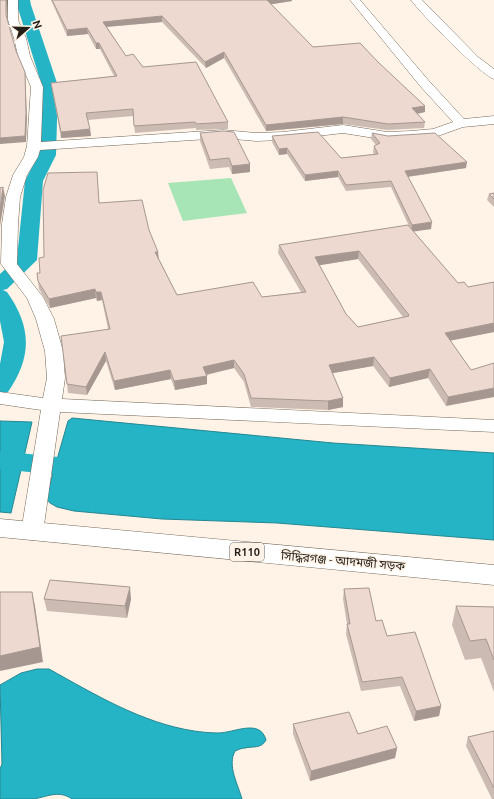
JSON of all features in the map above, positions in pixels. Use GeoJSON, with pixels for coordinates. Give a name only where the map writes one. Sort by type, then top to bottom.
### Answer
{"type":"FeatureCollection","features":[{"type":"Feature","properties":{"kind":"main road","name":"সিদ্ধিরগঞ্জ - আদমজী সড়ক"},"geometry":{"type":"LineString","coordinates":[[0,528],[494,575]]}},
{"type":"Feature","properties":{"kind":"street"},"geometry":{"type":"LineString","coordinates":[[13,0],[13,20],[20,38],[24,56],[37,87],[34,146],[31,157],[20,175],[13,197],[10,224],[9,264],[35,297],[47,325],[55,358],[56,378],[32,532]]}},
{"type":"Feature","properties":{"kind":"street"},"geometry":{"type":"LineString","coordinates":[[355,0],[425,84],[461,123]]}},
{"type":"Feature","properties":{"kind":"street"},"geometry":{"type":"LineString","coordinates":[[416,0],[474,59],[494,75]]}},
{"type":"Feature","properties":{"kind":"street"},"geometry":{"type":"LineString","coordinates":[[34,146],[223,134],[256,137],[283,136],[343,129],[387,136],[411,135],[435,133],[461,123],[494,120]]}},
{"type":"Feature","properties":{"kind":"street"},"geometry":{"type":"LineString","coordinates":[[0,398],[52,405],[494,426]]}},
{"type":"Feature","properties":{"kind":"green space"},"geometry":{"type":"Polygon","coordinates":[[[231,178],[247,213],[183,221],[168,183],[231,178]]]}},
{"type":"Feature","properties":{"kind":"water"},"geometry":{"type":"Polygon","coordinates":[[[72,418],[333,443],[494,453],[494,540],[277,523],[162,519],[74,511],[57,507],[50,503],[46,498],[68,421],[72,418]]]}},
{"type":"Feature","properties":{"kind":"water"},"geometry":{"type":"Polygon","coordinates":[[[0,421],[32,422],[11,513],[0,512],[0,421]]]}},
{"type":"Feature","properties":{"kind":"water"},"geometry":{"type":"Polygon","coordinates":[[[37,669],[49,669],[119,706],[175,727],[215,733],[252,728],[263,733],[266,740],[262,745],[242,748],[235,751],[233,757],[232,763],[234,775],[242,799],[72,799],[67,796],[57,794],[32,799],[0,799],[0,769],[2,764],[0,685],[21,673],[37,669]]]}},
{"type":"Feature","properties":{"kind":"building"},"geometry":{"type":"Polygon","coordinates":[[[0,0],[6,0],[6,15],[16,51],[25,72],[25,136],[0,138],[0,0]]]}},
{"type":"Feature","properties":{"kind":"building"},"geometry":{"type":"Polygon","coordinates":[[[52,0],[267,0],[313,47],[360,43],[425,106],[412,108],[425,122],[388,124],[343,117],[266,125],[224,52],[205,62],[162,16],[103,22],[126,56],[133,54],[143,67],[196,62],[228,122],[196,124],[195,122],[134,126],[133,109],[86,113],[90,129],[61,132],[51,83],[117,76],[99,43],[96,43],[87,28],[67,30],[52,0]]]}},
{"type":"Feature","properties":{"kind":"building"},"geometry":{"type":"Polygon","coordinates":[[[223,131],[234,132],[250,164],[232,166],[229,158],[210,160],[200,133],[223,131]]]}},
{"type":"Feature","properties":{"kind":"building"},"geometry":{"type":"Polygon","coordinates":[[[318,132],[341,158],[378,154],[374,146],[380,143],[372,133],[388,136],[435,133],[467,162],[405,171],[432,222],[412,225],[391,181],[346,185],[338,171],[305,175],[287,148],[279,149],[272,136],[318,132]]]}},
{"type":"Feature","properties":{"kind":"building"},"geometry":{"type":"Polygon","coordinates":[[[97,172],[99,203],[142,200],[149,230],[158,252],[155,252],[177,295],[253,282],[262,297],[306,292],[279,245],[408,225],[458,283],[464,282],[468,287],[494,282],[494,323],[445,333],[471,370],[494,363],[494,388],[448,397],[430,369],[390,378],[374,357],[329,365],[343,398],[328,401],[251,398],[244,374],[234,360],[203,367],[207,376],[174,381],[170,370],[114,381],[105,352],[86,387],[67,384],[61,336],[110,329],[101,292],[96,292],[95,289],[49,299],[38,281],[37,273],[40,273],[39,258],[44,257],[43,190],[48,173],[97,172]],[[359,251],[315,257],[346,314],[358,327],[409,315],[359,251]]]}},
{"type":"Feature","properties":{"kind":"building"},"geometry":{"type":"Polygon","coordinates":[[[3,187],[0,210],[0,188],[3,187]]]}},
{"type":"Feature","properties":{"kind":"building"},"geometry":{"type":"Polygon","coordinates":[[[494,193],[494,199],[489,194],[494,193]]]}},
{"type":"Feature","properties":{"kind":"building"},"geometry":{"type":"Polygon","coordinates":[[[50,580],[130,587],[125,606],[44,599],[50,580]]]}},
{"type":"Feature","properties":{"kind":"building"},"geometry":{"type":"Polygon","coordinates":[[[369,588],[376,621],[382,620],[387,636],[415,632],[441,706],[416,711],[402,677],[362,682],[347,624],[350,624],[344,589],[369,588]]]}},
{"type":"Feature","properties":{"kind":"building"},"geometry":{"type":"Polygon","coordinates":[[[0,592],[32,592],[40,647],[0,656],[0,592]]]}},
{"type":"Feature","properties":{"kind":"building"},"geometry":{"type":"Polygon","coordinates":[[[456,606],[494,607],[494,660],[486,639],[470,641],[456,606]]]}},
{"type":"Feature","properties":{"kind":"building"},"geometry":{"type":"Polygon","coordinates":[[[349,712],[358,734],[387,726],[397,748],[311,771],[293,724],[349,712]]]}},
{"type":"Feature","properties":{"kind":"building"},"geometry":{"type":"Polygon","coordinates":[[[494,731],[494,788],[468,737],[494,731]]]}},
{"type":"Feature","properties":{"kind":"waterway"},"geometry":{"type":"LineString","coordinates":[[0,285],[27,260],[34,181],[47,155],[50,86],[24,5],[24,0]]}},
{"type":"Feature","properties":{"kind":"waterway"},"geometry":{"type":"LineString","coordinates":[[0,296],[11,321],[15,342],[15,352],[12,362],[0,387]]}},
{"type":"Feature","properties":{"kind":"waterway"},"geometry":{"type":"LineString","coordinates":[[0,460],[87,469]]}}]}
